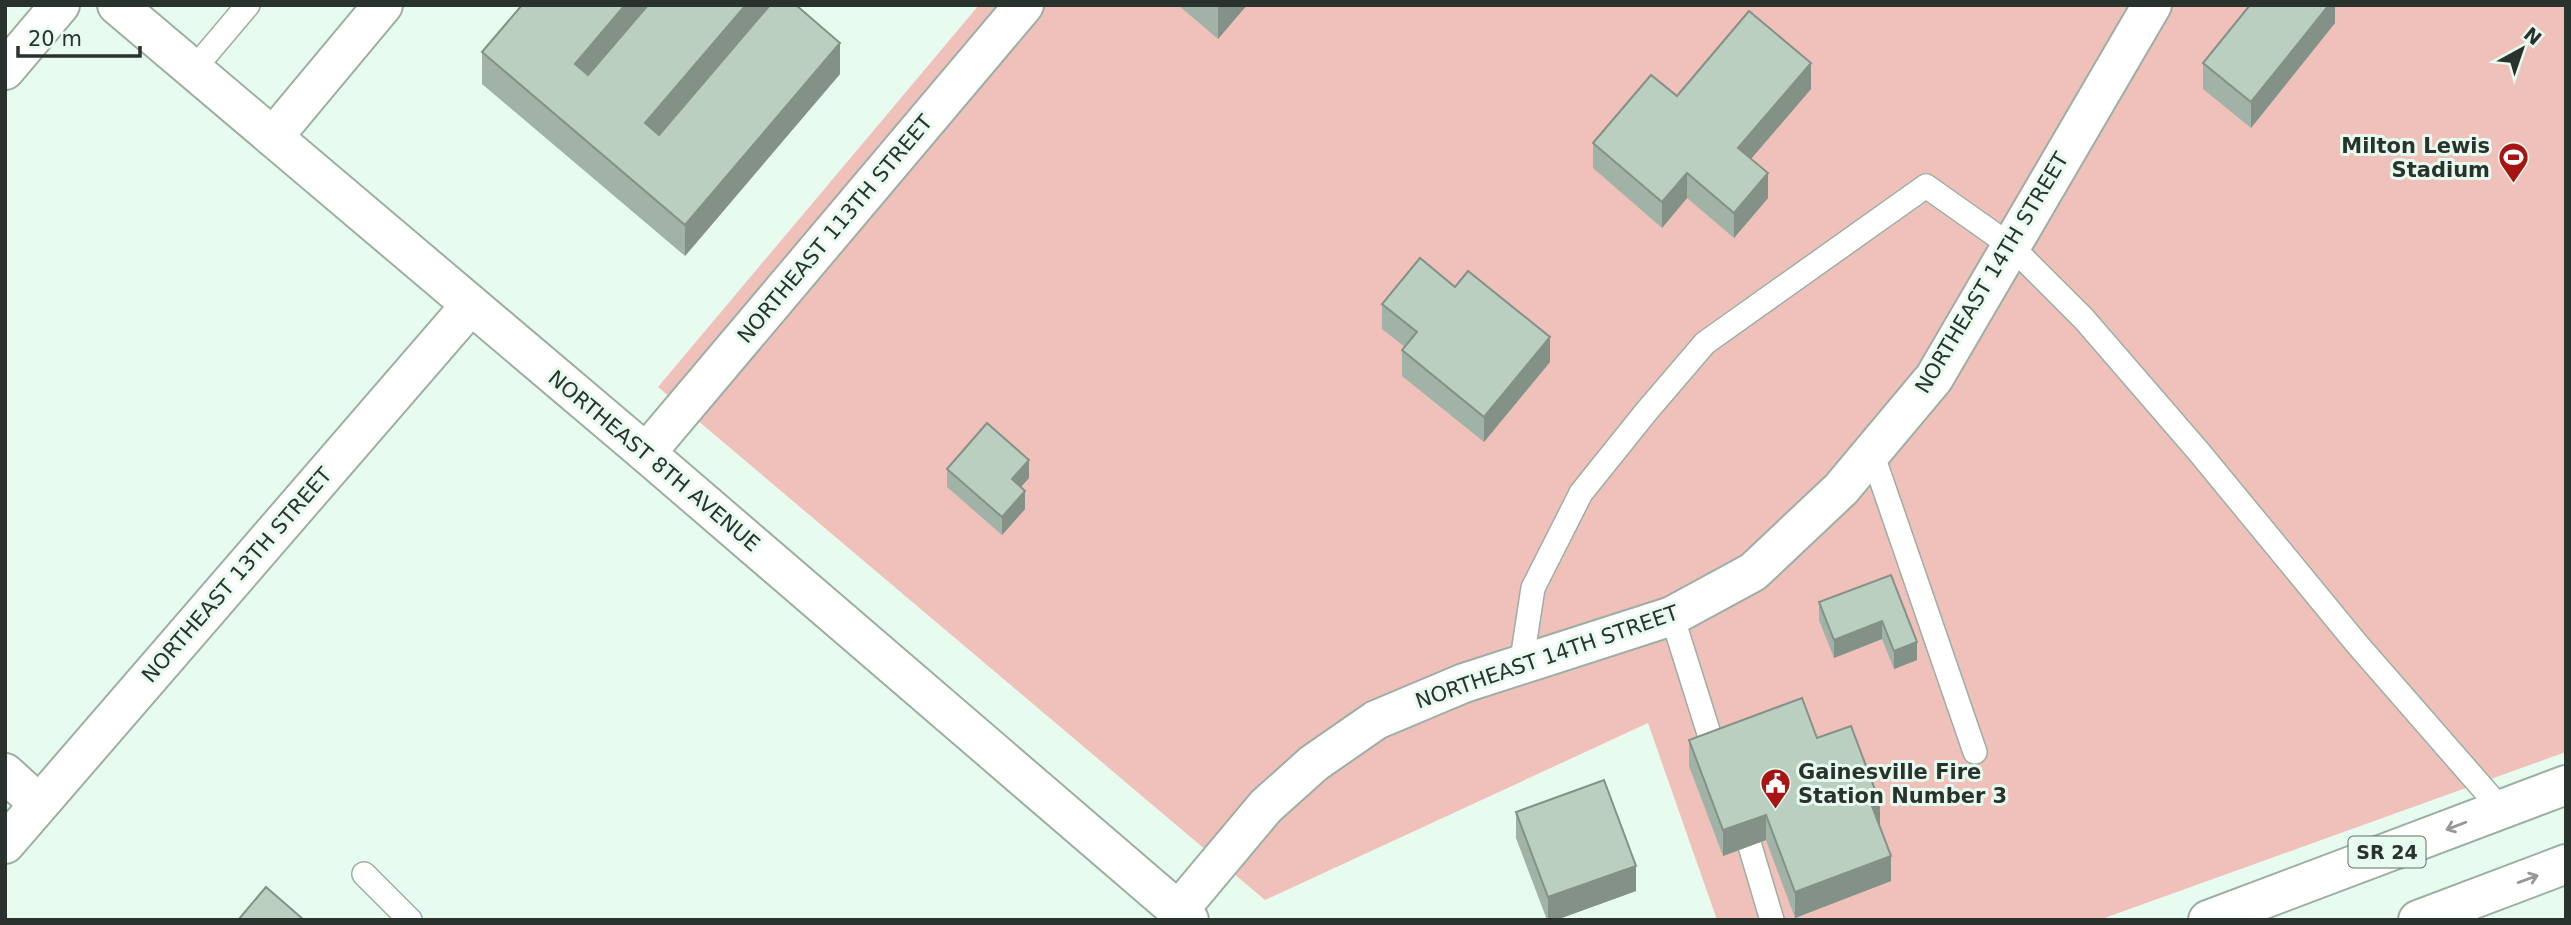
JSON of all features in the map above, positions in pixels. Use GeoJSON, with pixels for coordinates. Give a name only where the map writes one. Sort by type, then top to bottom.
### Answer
{"type":"FeatureCollection","features":[{"type":"Feature","properties":{"kind":"main road"},"geometry":{"type":"LineString","coordinates":[[5,70],[60,5]]}},
{"type":"Feature","properties":{"kind":"main road","name":"NORTHEAST 8TH AVENUE"},"geometry":{"type":"LineString","coordinates":[[117,5],[646,453],[1184,915]]}},
{"type":"Feature","properties":{"kind":"main road"},"geometry":{"type":"LineString","coordinates":[[273,137],[383,5]]}},
{"type":"Feature","properties":{"kind":"main road","name":"NORTHEAST 113TH STREET"},"geometry":{"type":"LineString","coordinates":[[646,453],[1024,5]]}},
{"type":"Feature","properties":{"kind":"main road","name":"NORTHEAST 14TH STREET"},"geometry":{"type":"LineString","coordinates":[[1184,915],[1266,806],[1314,763],[1376,720],[1464,683],[1672,617],[1753,572],[1841,489],[1934,378],[2146,8]]}},
{"type":"Feature","properties":{"kind":"main road","name":"NORTHEAST 13TH STREET"},"geometry":{"type":"LineString","coordinates":[[5,844],[470,306]]}},
{"type":"Feature","properties":{"kind":"main road"},"geometry":{"type":"LineString","coordinates":[[5,773],[39,804]]}},
{"type":"Feature","properties":{"kind":"main road","name":"SR 24"},"geometry":{"type":"LineString","coordinates":[[2208,920],[2566,785]]}},
{"type":"Feature","properties":{"kind":"main road"},"geometry":{"type":"LineString","coordinates":[[2418,920],[2566,864]]}},
{"type":"Feature","properties":{"kind":"lane"},"geometry":{"type":"LineString","coordinates":[[193,70],[248,5]]}},
{"type":"Feature","properties":{"kind":"lane"},"geometry":{"type":"LineString","coordinates":[[1521,666],[1533,588],[1581,492],[1705,343],[1926,186],[2011,246],[2093,329],[2199,452],[2357,644],[2501,809]]}},
{"type":"Feature","properties":{"kind":"lane"},"geometry":{"type":"LineString","coordinates":[[1872,453],[1975,751]]}},
{"type":"Feature","properties":{"kind":"lane"},"geometry":{"type":"LineString","coordinates":[[1672,617],[1716,756]]}},
{"type":"Feature","properties":{"kind":"lane"},"geometry":{"type":"LineString","coordinates":[[1751,846],[1772,920]]}},
{"type":"Feature","properties":{"kind":"lane"},"geometry":{"type":"LineString","coordinates":[[364,874],[410,920]]}},
{"type":"Feature","properties":{"kind":"shaded area"},"geometry":{"type":"Polygon","coordinates":[[[979,5],[2566,5],[2566,752],[2099,920],[1717,920],[1648,723],[1265,900],[658,387],[979,5]]]}},
{"type":"Feature","properties":{"kind":"building"},"geometry":{"type":"Polygon","coordinates":[[[522,5],[625,5],[575,64],[588,75],[648,5],[746,5],[645,123],[659,135],[770,5],[796,5],[840,43],[685,225],[482,52],[522,5]]]}},
{"type":"Feature","properties":{"kind":"building"},"geometry":{"type":"Polygon","coordinates":[[[2250,5],[2329,5],[2251,102],[2203,63],[2250,5]]]}},
{"type":"Feature","properties":{"kind":"building"},"geometry":{"type":"Polygon","coordinates":[[[1749,11],[1811,63],[1738,148],[1768,173],[1734,213],[1687,173],[1662,202],[1593,143],[1651,75],[1677,96],[1749,11]]]}},
{"type":"Feature","properties":{"kind":"building"},"geometry":{"type":"Polygon","coordinates":[[[1420,258],[1455,287],[1468,271],[1550,337],[1484,417],[1402,350],[1417,332],[1382,304],[1420,258]]]}},
{"type":"Feature","properties":{"kind":"building"},"geometry":{"type":"Polygon","coordinates":[[[987,423],[1029,460],[1012,479],[1025,491],[1002,517],[947,469],[987,423]]]}},
{"type":"Feature","properties":{"kind":"building"},"geometry":{"type":"Polygon","coordinates":[[[1891,575],[1917,642],[1894,651],[1882,621],[1834,640],[1819,602],[1891,575]]]}},
{"type":"Feature","properties":{"kind":"building"},"geometry":{"type":"Polygon","coordinates":[[[1802,698],[1817,738],[1851,726],[1880,803],[1872,806],[1891,856],[1795,892],[1766,815],[1723,830],[1689,740],[1802,698]]]}},
{"type":"Feature","properties":{"kind":"building"},"geometry":{"type":"Polygon","coordinates":[[[1604,780],[1636,866],[1548,897],[1516,812],[1604,780]]]}},
{"type":"Feature","properties":{"kind":"building"},"geometry":{"type":"Polygon","coordinates":[[[266,887],[304,920],[238,920],[266,887]]]}},
{"type":"Feature","properties":{"kind":"place","name":"Milton Lewis Stadium"},"geometry":{"type":"Point","coordinates":[2513,185]}},
{"type":"Feature","properties":{"kind":"place","name":"Gainesville Fire Station Number 3"},"geometry":{"type":"Point","coordinates":[1775,811]}}]}
